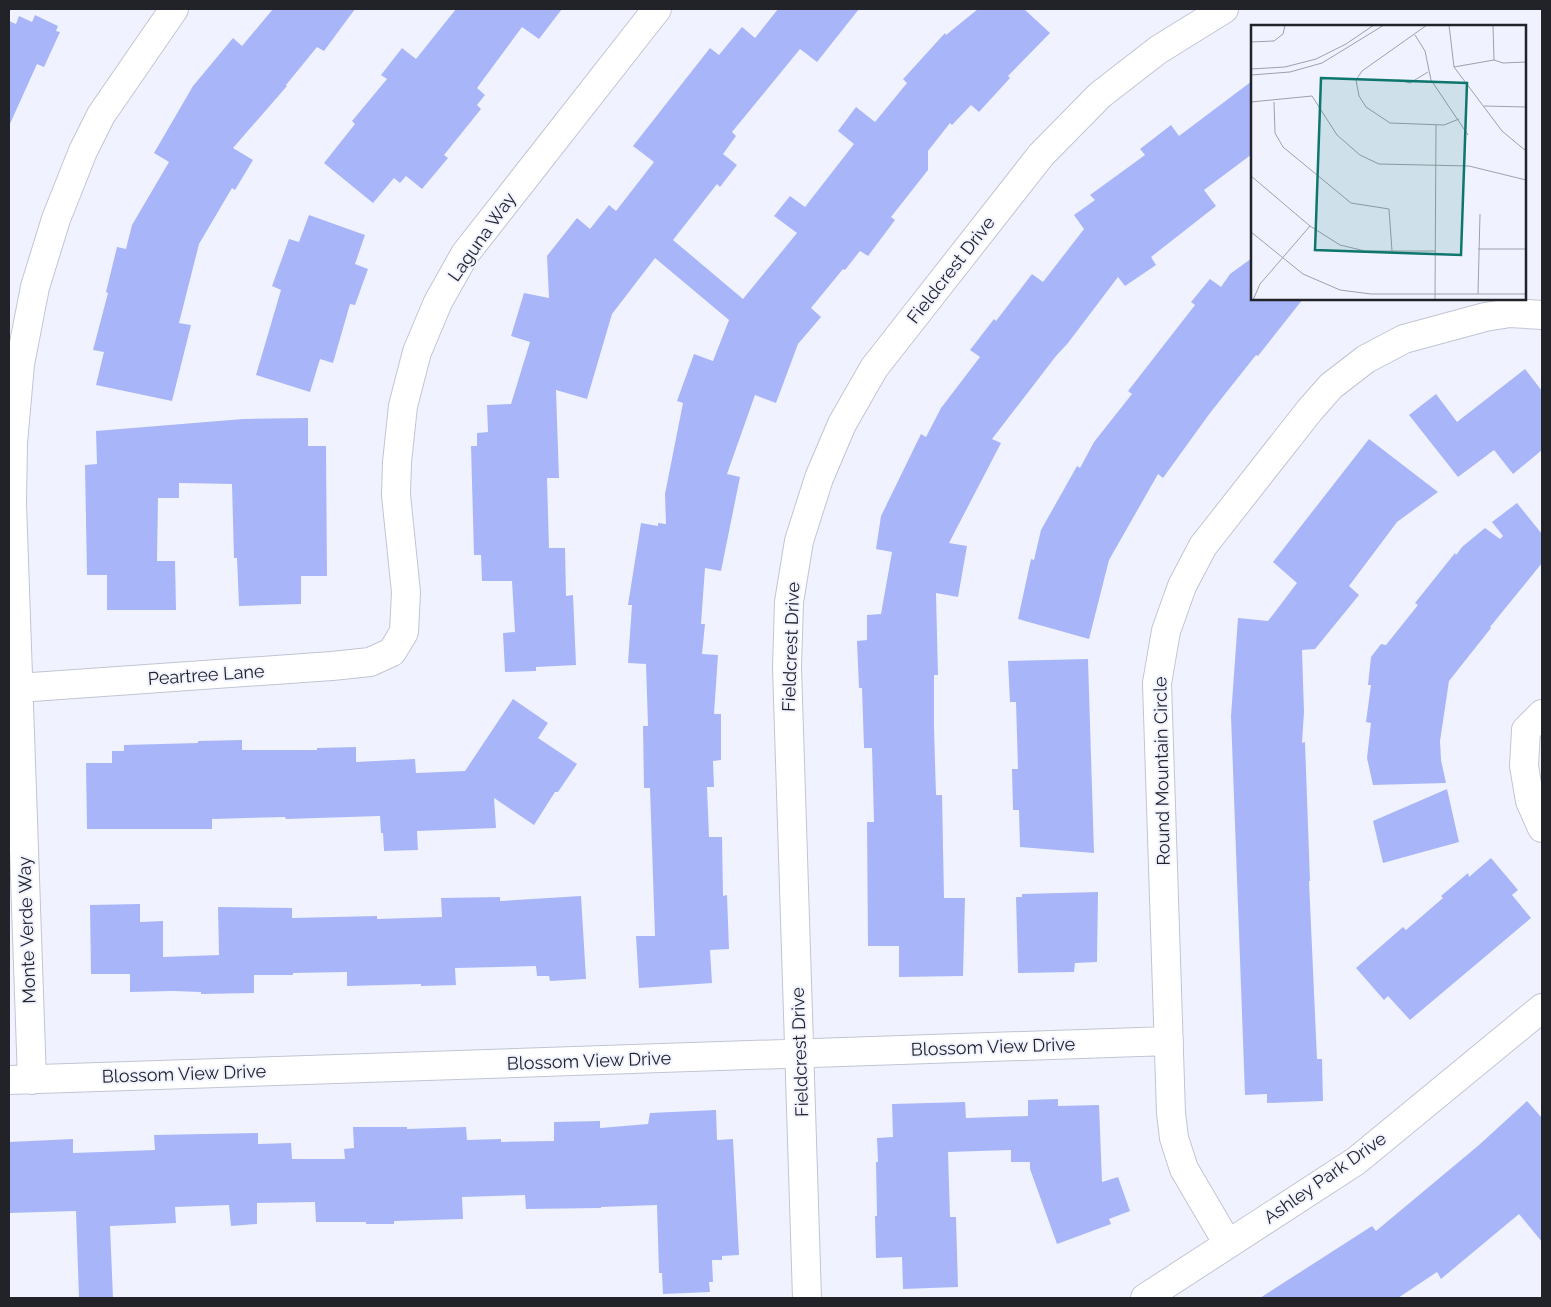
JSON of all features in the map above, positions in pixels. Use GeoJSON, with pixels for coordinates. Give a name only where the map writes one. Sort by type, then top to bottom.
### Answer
{"type":"FeatureCollection","features":[{"type":"Feature","properties":{"kind":"street","name":"Monte Verde Way"},"geometry":{"type":"LineString","coordinates":[[20,1080],[18,688],[12,503],[13,443],[20,364],[35,287],[56,219],[83,151],[98,123],[174,9]]}},
{"type":"Feature","properties":{"kind":"street","name":"Laguna Way"},"geometry":{"type":"LineString","coordinates":[[392,652],[404,632],[406,592],[396,495],[397,462],[403,406],[417,352],[438,302],[465,254],[657,9]]}},
{"type":"Feature","properties":{"kind":"street","name":"Fieldcrest Drive"},"geometry":{"type":"LineString","coordinates":[[807,1298],[787,667],[790,602],[798,550],[819,478],[842,424],[874,368],[1041,154],[1100,95],[1158,50],[1224,9]]}},
{"type":"Feature","properties":{"kind":"street","name":"Round Mountain Circle"},"geometry":{"type":"LineString","coordinates":[[1228,1244],[1184,1169],[1174,1138],[1171,1113],[1157,683],[1166,631],[1182,586],[1203,546],[1308,411],[1331,386],[1366,359],[1404,339],[1485,317],[1510,313],[1542,315]]}},
{"type":"Feature","properties":{"kind":"street","name":"Peartree Lane"},"geometry":{"type":"LineString","coordinates":[[18,688],[332,666],[370,662],[392,652]]}},
{"type":"Feature","properties":{"kind":"street"},"geometry":{"type":"LineString","coordinates":[[1542,714],[1526,730],[1524,766],[1530,801],[1542,828]]}},
{"type":"Feature","properties":{"kind":"street","name":"Ashley Park Drive"},"geometry":{"type":"LineString","coordinates":[[1145,1298],[1356,1161],[1542,1008]]}},
{"type":"Feature","properties":{"kind":"street","name":"Blossom View Drive"},"geometry":{"type":"LineString","coordinates":[[20,1080],[1168,1042]]}},
{"type":"Feature","properties":{"kind":"building"},"geometry":{"type":"Polygon","coordinates":[[[273,9],[355,9],[324,51],[317,47],[287,86],[233,148],[253,160],[235,190],[232,188],[199,244],[179,323],[191,325],[172,401],[96,385],[104,352],[93,350],[108,293],[106,292],[117,247],[126,249],[132,225],[169,162],[154,153],[193,86],[233,38],[242,46],[273,9]]]}},
{"type":"Feature","properties":{"kind":"building"},"geometry":{"type":"Polygon","coordinates":[[[456,9],[562,9],[539,39],[522,27],[477,88],[485,95],[477,105],[481,109],[444,155],[448,158],[422,189],[406,176],[400,183],[394,178],[373,203],[324,163],[355,124],[352,121],[387,79],[381,75],[402,48],[416,59],[456,9]]]}},
{"type":"Feature","properties":{"kind":"building"},"geometry":{"type":"Polygon","coordinates":[[[778,9],[859,9],[817,62],[800,49],[732,132],[736,136],[723,154],[737,165],[720,187],[717,184],[673,240],[743,299],[797,233],[774,216],[790,196],[805,207],[854,144],[838,131],[856,107],[875,122],[907,83],[903,79],[945,33],[946,35],[978,9],[1024,9],[1050,33],[1008,76],[1010,78],[979,112],[971,105],[952,125],[950,123],[928,151],[928,170],[891,217],[895,220],[868,256],[860,251],[811,308],[821,317],[798,344],[776,403],[755,395],[727,474],[740,477],[721,571],[705,568],[701,624],[705,624],[702,654],[718,655],[714,714],[721,714],[721,760],[713,761],[714,787],[707,787],[709,837],[722,837],[723,896],[727,895],[729,949],[710,950],[712,983],[639,988],[636,936],[655,936],[650,788],[644,788],[643,726],[648,726],[646,664],[628,663],[632,605],[628,605],[641,523],[658,526],[658,523],[666,524],[665,494],[683,403],[677,401],[694,354],[713,361],[729,320],[655,258],[612,314],[587,399],[556,390],[559,478],[547,478],[549,548],[565,548],[566,596],[573,595],[576,665],[536,667],[536,671],[505,672],[503,633],[515,632],[512,581],[482,581],[481,555],[474,555],[471,446],[477,446],[477,433],[488,432],[487,405],[511,404],[530,342],[511,336],[524,293],[549,298],[547,256],[577,218],[590,229],[609,205],[616,211],[654,162],[633,146],[710,48],[719,55],[742,27],[755,38],[778,9]]]}},
{"type":"Feature","properties":{"kind":"building"},"geometry":{"type":"Polygon","coordinates":[[[35,15],[58,26],[56,31],[60,32],[44,67],[37,64],[9,126],[9,21],[16,24],[19,16],[32,22],[35,15]]]}},
{"type":"Feature","properties":{"kind":"building"},"geometry":{"type":"Polygon","coordinates":[[[1251,82],[1251,155],[1204,190],[1216,206],[1151,257],[1156,265],[1125,286],[1118,277],[1056,356],[992,439],[1001,443],[949,543],[967,546],[958,597],[936,593],[938,675],[934,675],[934,727],[936,795],[942,795],[944,898],[965,898],[963,976],[899,977],[899,946],[868,946],[867,822],[874,822],[872,748],[864,748],[862,688],[859,688],[857,641],[867,640],[867,615],[881,614],[892,552],[876,549],[881,516],[921,434],[926,437],[941,408],[980,357],[970,350],[994,319],[996,321],[1032,274],[1043,282],[1084,229],[1074,215],[1095,200],[1090,195],[1145,155],[1140,149],[1171,125],[1179,136],[1251,82]]]}},
{"type":"Feature","properties":{"kind":"building"},"geometry":{"type":"Polygon","coordinates":[[[309,215],[365,235],[355,264],[368,269],[355,305],[350,304],[333,363],[320,359],[310,392],[256,375],[281,290],[272,286],[289,239],[299,242],[309,215]]]}},
{"type":"Feature","properties":{"kind":"building"},"geometry":{"type":"Polygon","coordinates":[[[1251,259],[1251,300],[1302,300],[1210,413],[1163,478],[1158,474],[1109,560],[1089,639],[1018,619],[1031,559],[1034,560],[1041,530],[1077,466],[1080,468],[1094,442],[1132,394],[1128,391],[1195,305],[1191,302],[1210,279],[1221,287],[1230,274],[1251,259]]]}},
{"type":"Feature","properties":{"kind":"building"},"geometry":{"type":"Polygon","coordinates":[[[1525,369],[1542,391],[1542,450],[1513,474],[1494,450],[1458,477],[1409,415],[1436,394],[1457,422],[1525,369]]]}},
{"type":"Feature","properties":{"kind":"building"},"geometry":{"type":"Polygon","coordinates":[[[308,418],[308,446],[326,446],[327,576],[301,576],[301,604],[239,606],[237,558],[234,558],[232,484],[179,483],[179,498],[158,498],[157,561],[175,561],[176,610],[107,610],[107,575],[87,575],[85,465],[97,464],[96,431],[243,419],[308,418]]]}},
{"type":"Feature","properties":{"kind":"building"},"geometry":{"type":"Polygon","coordinates":[[[1369,439],[1438,492],[1397,522],[1349,586],[1359,595],[1315,649],[1302,650],[1304,712],[1302,743],[1305,742],[1317,1059],[1322,1059],[1323,1101],[1267,1103],[1267,1094],[1245,1095],[1231,716],[1238,618],[1268,621],[1297,583],[1273,562],[1369,439]]]}},
{"type":"Feature","properties":{"kind":"building"},"geometry":{"type":"Polygon","coordinates":[[[1517,503],[1542,534],[1542,563],[1449,681],[1440,741],[1441,760],[1446,783],[1373,785],[1367,758],[1371,723],[1366,722],[1371,685],[1368,685],[1371,657],[1381,644],[1386,645],[1418,605],[1415,603],[1455,553],[1456,555],[1462,547],[1485,528],[1500,539],[1503,536],[1492,522],[1517,503]]]}},
{"type":"Feature","properties":{"kind":"building"},"geometry":{"type":"Polygon","coordinates":[[[1088,659],[1094,853],[1020,847],[1019,810],[1013,810],[1012,769],[1018,769],[1016,702],[1010,702],[1008,661],[1088,659]]]}},
{"type":"Feature","properties":{"kind":"building"},"geometry":{"type":"Polygon","coordinates":[[[513,699],[548,723],[538,738],[577,764],[558,792],[555,792],[534,825],[494,798],[496,828],[417,831],[418,850],[384,851],[380,816],[212,819],[212,829],[87,829],[86,763],[112,763],[112,751],[124,751],[124,745],[242,740],[242,750],[317,750],[317,748],[356,747],[356,762],[415,759],[416,773],[465,771],[513,699]]]}},
{"type":"Feature","properties":{"kind":"building"},"geometry":{"type":"Polygon","coordinates":[[[1447,789],[1459,842],[1383,863],[1373,821],[1447,789]]]}},
{"type":"Feature","properties":{"kind":"building"},"geometry":{"type":"Polygon","coordinates":[[[1491,858],[1518,890],[1512,895],[1531,918],[1410,1020],[1388,996],[1384,1000],[1356,968],[1403,927],[1406,930],[1468,873],[1469,877],[1491,858]]]}},
{"type":"Feature","properties":{"kind":"building"},"geometry":{"type":"Polygon","coordinates":[[[1098,892],[1097,962],[1075,963],[1074,972],[1018,973],[1016,897],[1022,897],[1022,894],[1098,892]]]}},
{"type":"Feature","properties":{"kind":"building"},"geometry":{"type":"Polygon","coordinates":[[[581,896],[586,979],[550,981],[549,976],[537,976],[536,966],[455,968],[456,985],[347,986],[347,972],[293,973],[293,975],[254,975],[254,993],[201,994],[201,992],[173,991],[130,992],[130,974],[91,974],[90,905],[140,904],[140,922],[163,921],[163,957],[219,955],[218,907],[292,908],[292,918],[377,916],[377,919],[442,917],[441,898],[500,897],[500,901],[581,896]]]}},
{"type":"Feature","properties":{"kind":"building"},"geometry":{"type":"Polygon","coordinates":[[[1058,1099],[1058,1106],[1099,1105],[1102,1182],[1118,1177],[1130,1211],[1109,1219],[1111,1224],[1057,1244],[1030,1169],[1030,1162],[1011,1162],[1011,1150],[948,1152],[950,1217],[956,1217],[958,1287],[903,1289],[902,1257],[876,1258],[877,1138],[893,1137],[892,1104],[965,1102],[966,1118],[1028,1116],[1028,1100],[1058,1099]]]}},
{"type":"Feature","properties":{"kind":"building"},"geometry":{"type":"Polygon","coordinates":[[[1527,1101],[1542,1118],[1542,1242],[1519,1214],[1441,1279],[1437,1272],[1398,1298],[1260,1298],[1372,1226],[1376,1231],[1479,1145],[1527,1101]]]}},
{"type":"Feature","properties":{"kind":"building"},"geometry":{"type":"Polygon","coordinates":[[[716,1110],[717,1140],[733,1139],[739,1255],[722,1256],[722,1260],[712,1260],[713,1282],[709,1282],[710,1292],[663,1294],[662,1273],[659,1273],[657,1205],[526,1209],[525,1195],[462,1197],[463,1219],[394,1221],[394,1224],[366,1224],[366,1222],[316,1222],[315,1202],[257,1203],[257,1224],[231,1226],[229,1205],[175,1207],[176,1223],[110,1226],[113,1298],[79,1298],[76,1211],[9,1213],[9,1142],[73,1139],[73,1153],[155,1150],[154,1135],[258,1133],[258,1144],[291,1143],[292,1159],[345,1159],[344,1149],[354,1148],[353,1127],[407,1127],[407,1129],[466,1127],[467,1140],[501,1139],[501,1142],[554,1141],[554,1122],[600,1121],[600,1128],[648,1124],[650,1113],[716,1110]]]}}]}
